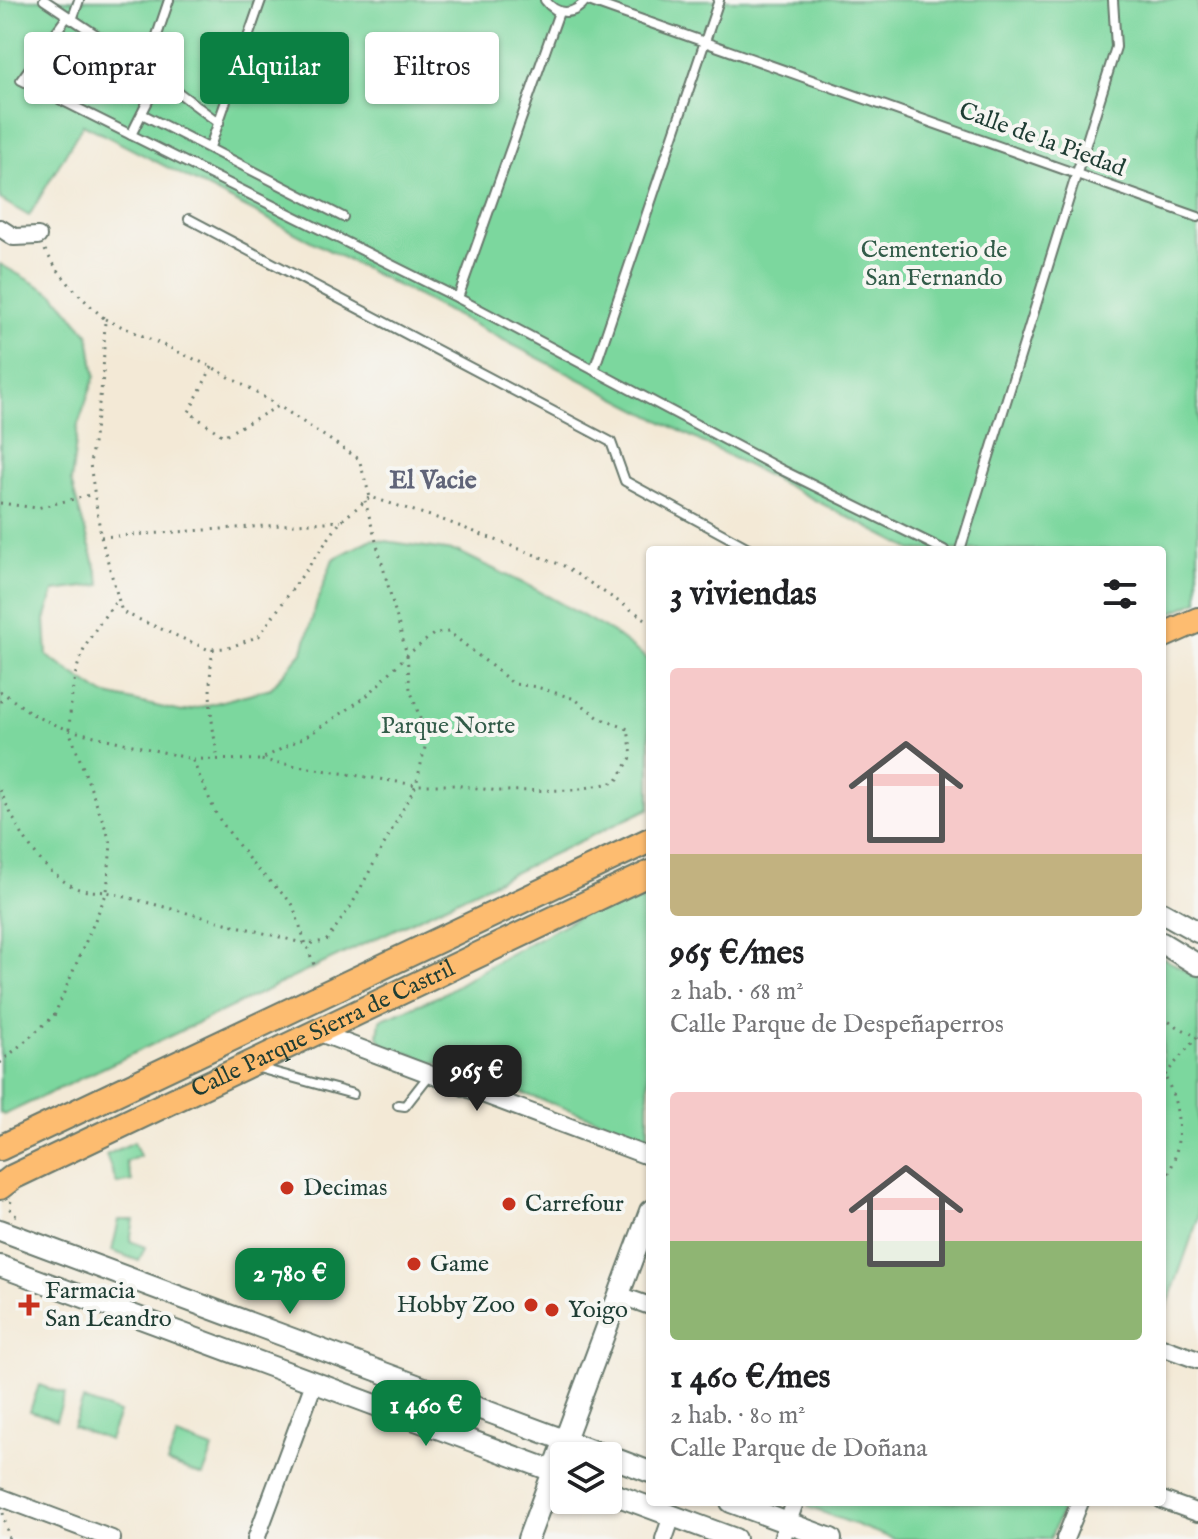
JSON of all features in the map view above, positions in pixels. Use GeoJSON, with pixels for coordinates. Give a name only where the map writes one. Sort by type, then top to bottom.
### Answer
{"type":"FeatureCollection","features":[{"type":"Feature","properties":{"kind":"main road"},"geometry":{"type":"LineString","coordinates":[[1166,634],[1198,620]]}},
{"type":"Feature","properties":{"kind":"main road"},"geometry":{"type":"LineString","coordinates":[[1166,652],[1198,638]]}},
{"type":"Feature","properties":{"kind":"main road","name":"Calle Parque Sierra de Castril"},"geometry":{"type":"LineString","coordinates":[[0,1148],[646,842]]}},
{"type":"Feature","properties":{"kind":"main road","name":"Calle Parque Sierra de Castril"},"geometry":{"type":"LineString","coordinates":[[0,1187],[13,1177],[646,875]]}},
{"type":"Feature","properties":{"kind":"street"},"geometry":{"type":"LineString","coordinates":[[0,228],[14,237],[38,236]]}},
{"type":"Feature","properties":{"kind":"street"},"geometry":{"type":"LineString","coordinates":[[1166,914],[1198,932]]}},
{"type":"Feature","properties":{"kind":"street"},"geometry":{"type":"LineString","coordinates":[[1166,945],[1198,965]]}},
{"type":"Feature","properties":{"kind":"street"},"geometry":{"type":"LineString","coordinates":[[317,1032],[646,1155]]}},
{"type":"Feature","properties":{"kind":"street"},"geometry":{"type":"LineString","coordinates":[[565,1440],[646,1222]]}},
{"type":"Feature","properties":{"kind":"street"},"geometry":{"type":"LineString","coordinates":[[0,1230],[570,1442]]}},
{"type":"Feature","properties":{"kind":"street"},"geometry":{"type":"LineString","coordinates":[[0,1266],[550,1470]]}},
{"type":"Feature","properties":{"kind":"street"},"geometry":{"type":"LineString","coordinates":[[619,1295],[646,1305]]}},
{"type":"Feature","properties":{"kind":"street"},"geometry":{"type":"LineString","coordinates":[[1166,1348],[1198,1360]]}},
{"type":"Feature","properties":{"kind":"street"},"geometry":{"type":"LineString","coordinates":[[256,1539],[314,1383]]}},
{"type":"Feature","properties":{"kind":"street"},"geometry":{"type":"LineString","coordinates":[[622,1461],[646,1470]]}},
{"type":"Feature","properties":{"kind":"street"},"geometry":{"type":"LineString","coordinates":[[528,1539],[550,1491]]}},
{"type":"Feature","properties":{"kind":"street"},"geometry":{"type":"LineString","coordinates":[[622,1497],[735,1539]]}},
{"type":"Feature","properties":{"kind":"street"},"geometry":{"type":"LineString","coordinates":[[0,1499],[112,1539]]}},
{"type":"Feature","properties":{"kind":"street"},"geometry":{"type":"LineString","coordinates":[[1166,1501],[1198,1513]]}},
{"type":"Feature","properties":{"kind":"street"},"geometry":{"type":"LineString","coordinates":[[738,1506],[784,1531],[831,1539]]}},
{"type":"Feature","properties":{"kind":"street"},"geometry":{"type":"LineString","coordinates":[[784,1531],[793,1506]]}},
{"type":"Feature","properties":{"kind":"street"},"geometry":{"type":"LineString","coordinates":[[1065,1539],[1078,1506]]}},
{"type":"Feature","properties":{"kind":"street"},"geometry":{"type":"LineString","coordinates":[[664,1539],[672,1516]]}},
{"type":"Feature","properties":{"kind":"lane"},"geometry":{"type":"LineString","coordinates":[[44,0],[89,32]]}},
{"type":"Feature","properties":{"kind":"lane"},"geometry":{"type":"LineString","coordinates":[[79,0],[69,19],[21,80],[458,298],[782,470],[936,546]]}},
{"type":"Feature","properties":{"kind":"lane"},"geometry":{"type":"LineString","coordinates":[[158,32],[169,0]]}},
{"type":"Feature","properties":{"kind":"lane"},"geometry":{"type":"LineString","coordinates":[[210,147],[261,0]]}},
{"type":"Feature","properties":{"kind":"lane"},"geometry":{"type":"LineString","coordinates":[[545,0],[559,12],[572,12],[586,0]]}},
{"type":"Feature","properties":{"kind":"lane","name":"Calle de la Piedad"},"geometry":{"type":"LineString","coordinates":[[586,0],[1198,217]]}},
{"type":"Feature","properties":{"kind":"lane"},"geometry":{"type":"LineString","coordinates":[[594,370],[719,0]]}},
{"type":"Feature","properties":{"kind":"lane"},"geometry":{"type":"LineString","coordinates":[[961,546],[1116,47],[1113,0]]}},
{"type":"Feature","properties":{"kind":"lane"},"geometry":{"type":"LineString","coordinates":[[458,298],[559,12]]}},
{"type":"Feature","properties":{"kind":"lane"},"geometry":{"type":"LineString","coordinates":[[184,97],[219,123]]}},
{"type":"Feature","properties":{"kind":"lane"},"geometry":{"type":"LineString","coordinates":[[131,135],[147,104]]}},
{"type":"Feature","properties":{"kind":"lane"},"geometry":{"type":"LineString","coordinates":[[142,114],[343,217]]}},
{"type":"Feature","properties":{"kind":"lane"},"geometry":{"type":"LineString","coordinates":[[189,219],[611,442],[625,481],[745,546]]}},
{"type":"Feature","properties":{"kind":"lane"},"geometry":{"type":"LineString","coordinates":[[247,1065],[353,1094]]}},
{"type":"Feature","properties":{"kind":"lane"},"geometry":{"type":"LineString","coordinates":[[398,1105],[405,1106],[430,1074]]}},
{"type":"Feature","properties":{"kind":"path"},"geometry":{"type":"LineString","coordinates":[[38,236],[54,267],[105,319],[212,367],[279,406],[359,459],[370,497]]}},
{"type":"Feature","properties":{"kind":"path"},"geometry":{"type":"LineString","coordinates":[[105,319],[103,377],[90,464],[101,537],[122,612],[207,649],[228,648],[259,636],[341,521],[370,497]]}},
{"type":"Feature","properties":{"kind":"path"},"geometry":{"type":"LineString","coordinates":[[212,367],[189,412],[223,436],[279,406]]}},
{"type":"Feature","properties":{"kind":"path"},"geometry":{"type":"LineString","coordinates":[[0,503],[37,508],[94,494]]}},
{"type":"Feature","properties":{"kind":"path"},"geometry":{"type":"LineString","coordinates":[[370,497],[443,520],[564,566],[646,619]]}},
{"type":"Feature","properties":{"kind":"path"},"geometry":{"type":"LineString","coordinates":[[0,790],[15,823],[47,868],[78,889],[107,892],[306,944],[326,941],[351,906],[416,785],[427,739],[410,689],[407,655],[365,501]]}},
{"type":"Feature","properties":{"kind":"path"},"geometry":{"type":"LineString","coordinates":[[101,537],[341,521]]}},
{"type":"Feature","properties":{"kind":"path"},"geometry":{"type":"LineString","coordinates":[[0,1061],[54,1016],[107,892],[111,843],[69,730],[72,686],[79,655],[118,599]]}},
{"type":"Feature","properties":{"kind":"path"},"geometry":{"type":"LineString","coordinates":[[0,691],[37,717],[69,730],[192,759],[260,760],[416,785],[454,785],[499,791],[575,790],[616,782],[632,756],[628,729],[599,718],[575,699],[537,687],[514,684],[449,632],[435,633],[407,655],[369,694],[344,712],[260,760]]}},
{"type":"Feature","properties":{"kind":"path"},"geometry":{"type":"LineString","coordinates":[[213,649],[209,675],[210,712],[218,759]]}},
{"type":"Feature","properties":{"kind":"path"},"geometry":{"type":"LineString","coordinates":[[0,702],[4,696]]}},
{"type":"Feature","properties":{"kind":"path"},"geometry":{"type":"LineString","coordinates":[[192,759],[217,816],[254,866],[292,903],[315,967]]}},
{"type":"Feature","properties":{"kind":"path"},"geometry":{"type":"LineString","coordinates":[[1166,1020],[1197,1037],[1166,1071]]}},
{"type":"Feature","properties":{"kind":"path"},"geometry":{"type":"LineString","coordinates":[[1166,1081],[1177,1107],[1179,1142],[1166,1178]]}},
{"type":"Feature","properties":{"kind":"path"},"geometry":{"type":"LineString","coordinates":[[0,1499],[9,1539]]}},
{"type":"Feature","properties":{"kind":"green space","name":"Cementerio de San Fernando"},"geometry":{"type":"Polygon","coordinates":[[[0,0],[1198,0],[1198,601],[1166,615],[1166,546],[904,546],[83,124],[29,216],[0,199],[0,0]]]}},
{"type":"Feature","properties":{"kind":"green space","name":"Parque Norte"},"geometry":{"type":"Polygon","coordinates":[[[0,264],[55,295],[89,335],[95,376],[78,425],[71,482],[101,585],[54,591],[45,620],[47,656],[103,694],[182,712],[271,688],[303,651],[333,559],[372,539],[459,552],[535,589],[613,633],[646,658],[646,810],[4,1115],[0,1113],[0,264]]]}},
{"type":"Feature","properties":{"kind":"green space"},"geometry":{"type":"Polygon","coordinates":[[[646,880],[646,1136],[384,1045],[378,1037],[380,1020],[439,996],[646,880]]]}},
{"type":"Feature","properties":{"kind":"green space"},"geometry":{"type":"Polygon","coordinates":[[[1166,959],[1198,978],[1198,1219],[1166,1310],[1166,959]]]}},
{"type":"Feature","properties":{"kind":"green space"},"geometry":{"type":"Polygon","coordinates":[[[134,1142],[140,1156],[126,1162],[132,1181],[117,1184],[106,1155],[134,1142]]]}},
{"type":"Feature","properties":{"kind":"green space"},"geometry":{"type":"Polygon","coordinates":[[[119,1220],[134,1220],[130,1241],[145,1247],[139,1261],[112,1251],[119,1220]]]}},
{"type":"Feature","properties":{"kind":"green space"},"geometry":{"type":"Polygon","coordinates":[[[39,1385],[65,1394],[56,1420],[30,1411],[39,1385]]]}},
{"type":"Feature","properties":{"kind":"green space"},"geometry":{"type":"Polygon","coordinates":[[[83,1400],[119,1413],[109,1440],[73,1427],[83,1400]]]}},
{"type":"Feature","properties":{"kind":"green space"},"geometry":{"type":"Polygon","coordinates":[[[177,1436],[213,1449],[203,1476],[167,1463],[177,1436]]]}},
{"type":"Feature","properties":{"kind":"green space"},"geometry":{"type":"Polygon","coordinates":[[[1063,1506],[1050,1539],[894,1539],[808,1507],[1063,1506]]]}},
{"type":"Feature","properties":{"kind":"place","name":"Decimas"},"geometry":{"type":"Point","coordinates":[287,1188]}},
{"type":"Feature","properties":{"kind":"place","name":"Carrefour"},"geometry":{"type":"Point","coordinates":[509,1204]}},
{"type":"Feature","properties":{"kind":"place","name":"Game"},"geometry":{"type":"Point","coordinates":[414,1264]}},
{"type":"Feature","properties":{"kind":"place","name":"Farmacia San Leandro"},"geometry":{"type":"Point","coordinates":[29,1305]}},
{"type":"Feature","properties":{"kind":"place","name":"Hobby Zoo"},"geometry":{"type":"Point","coordinates":[531,1305]}},
{"type":"Feature","properties":{"kind":"place","name":"Yoigo"},"geometry":{"type":"Point","coordinates":[552,1310]}},
{"type":"Feature","properties":{"kind":"district","name":"El Vacie"},"geometry":{"type":"Point","coordinates":[433,480]}}]}
